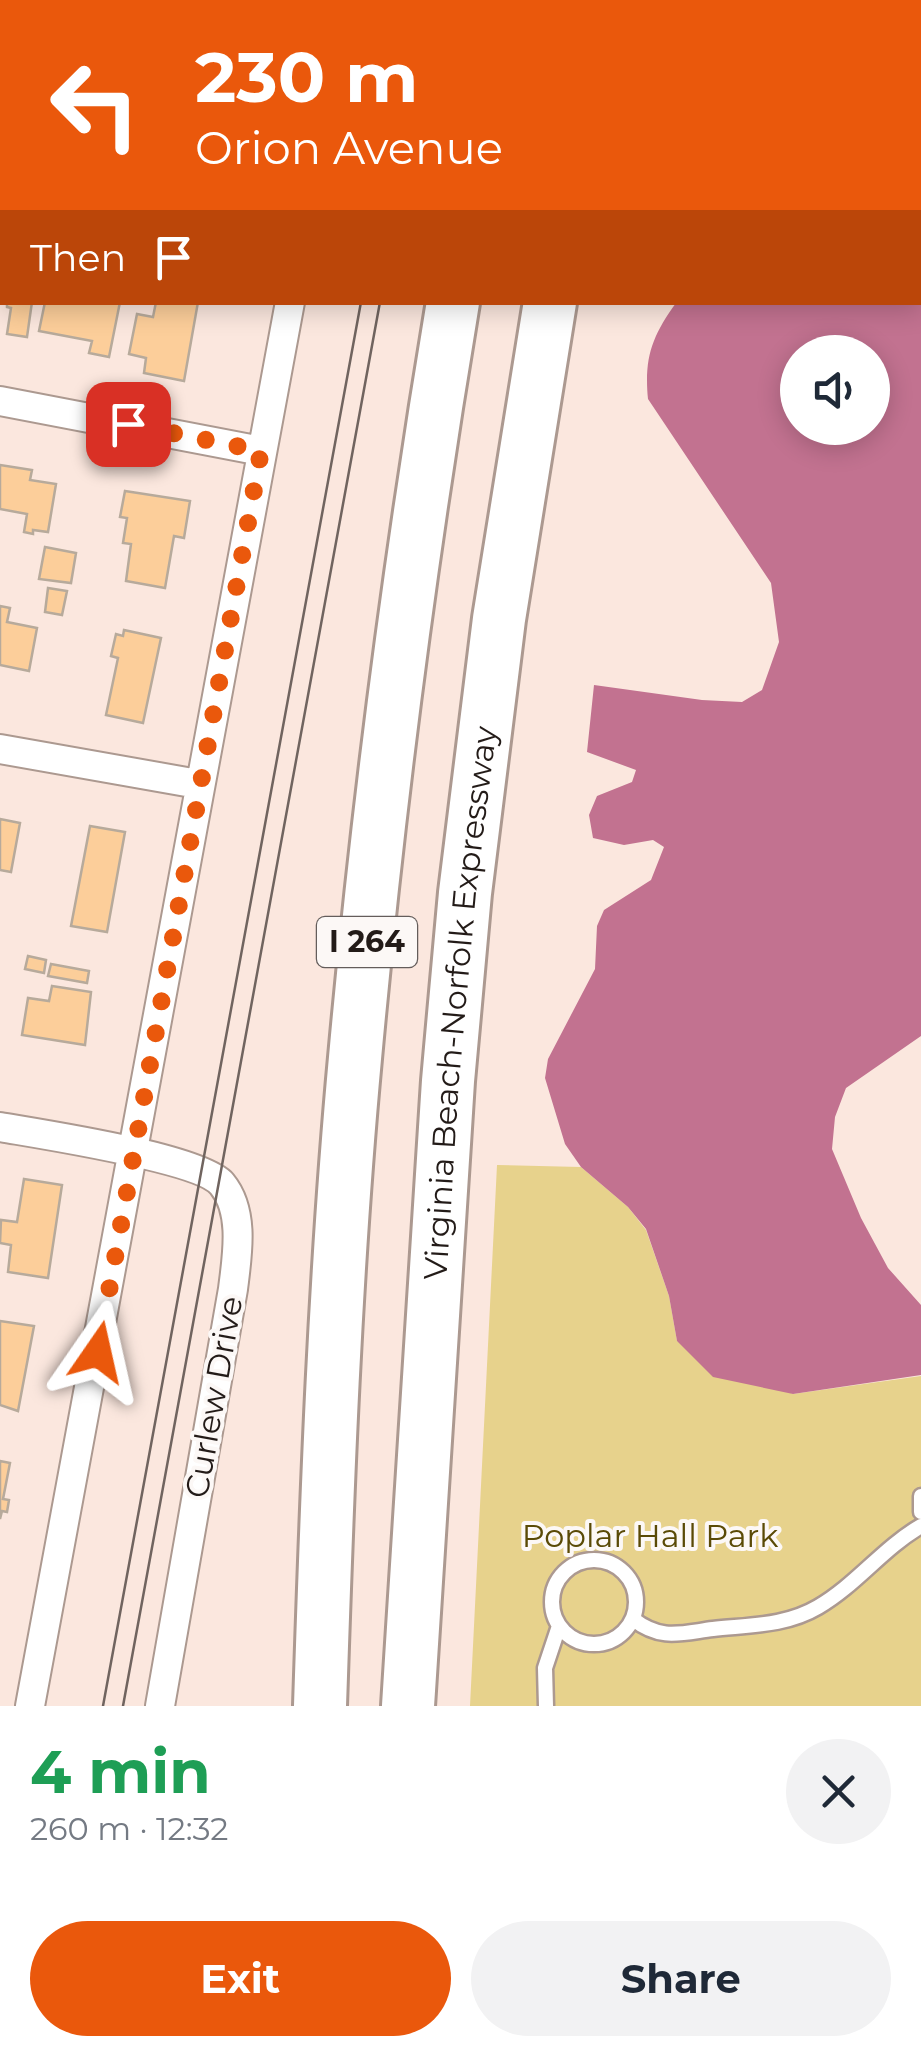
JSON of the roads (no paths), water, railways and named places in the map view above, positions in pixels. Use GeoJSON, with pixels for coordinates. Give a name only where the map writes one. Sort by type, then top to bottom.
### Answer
{"type":"FeatureCollection","features":[{"type":"Feature","properties":{"kind":"highway","name":"I 264"},"geometry":{"type":"LineString","coordinates":[[320,1706],[330,1445],[357,1041],[392,710],[453,305]]}},
{"type":"Feature","properties":{"kind":"highway","name":"Virginia Beach-Norfolk Expressway"},"geometry":{"type":"LineString","coordinates":[[408,1706],[465,893],[499,619],[550,305]]}},
{"type":"Feature","properties":{"kind":"highway"},"geometry":{"type":"LineString","coordinates":[[436,1280],[436,1706]]}},
{"type":"Feature","properties":{"kind":"street"},"geometry":{"type":"LineString","coordinates":[[30,1706],[289,305]]}},
{"type":"Feature","properties":{"kind":"street"},"geometry":{"type":"LineString","coordinates":[[0,401],[261,451]]}},
{"type":"Feature","properties":{"kind":"street"},"geometry":{"type":"LineString","coordinates":[[0,749],[198,784]]}},
{"type":"Feature","properties":{"kind":"street"},"geometry":{"type":"LineString","coordinates":[[0,1127],[133,1153]]}},
{"type":"Feature","properties":{"kind":"street","name":"Curlew Drive"},"geometry":{"type":"LineString","coordinates":[[133,1153],[200,1170],[218,1181],[236,1218],[238,1249],[160,1706]]}},
{"type":"Feature","properties":{"kind":"lane"},"geometry":{"type":"LineString","coordinates":[[921,1496],[921,1512]]}},
{"type":"Feature","properties":{"kind":"lane"},"geometry":{"type":"LineString","coordinates":[[633,1619],[649,1632],[669,1635],[780,1623],[818,1607],[921,1526]]}},
{"type":"Feature","properties":{"kind":"lane"},"geometry":{"type":"LineString","coordinates":[[601,1560],[626,1574],[633,1584],[633,1619],[614,1640],[598,1645],[582,1643],[559,1626],[553,1611],[556,1585],[568,1570],[582,1562],[601,1560]]}},
{"type":"Feature","properties":{"kind":"lane"},"geometry":{"type":"LineString","coordinates":[[546,1706],[546,1668],[559,1626]]}},
{"type":"Feature","properties":{"kind":"tram line"},"geometry":{"type":"LineString","coordinates":[[103,1706],[360,305]]}},
{"type":"Feature","properties":{"kind":"tram line"},"geometry":{"type":"LineString","coordinates":[[123,1706],[379,305]]}},
{"type":"Feature","properties":{"kind":"park label","name":"Poplar Hall Park"},"geometry":{"type":"Point","coordinates":[650,1536]}}]}
